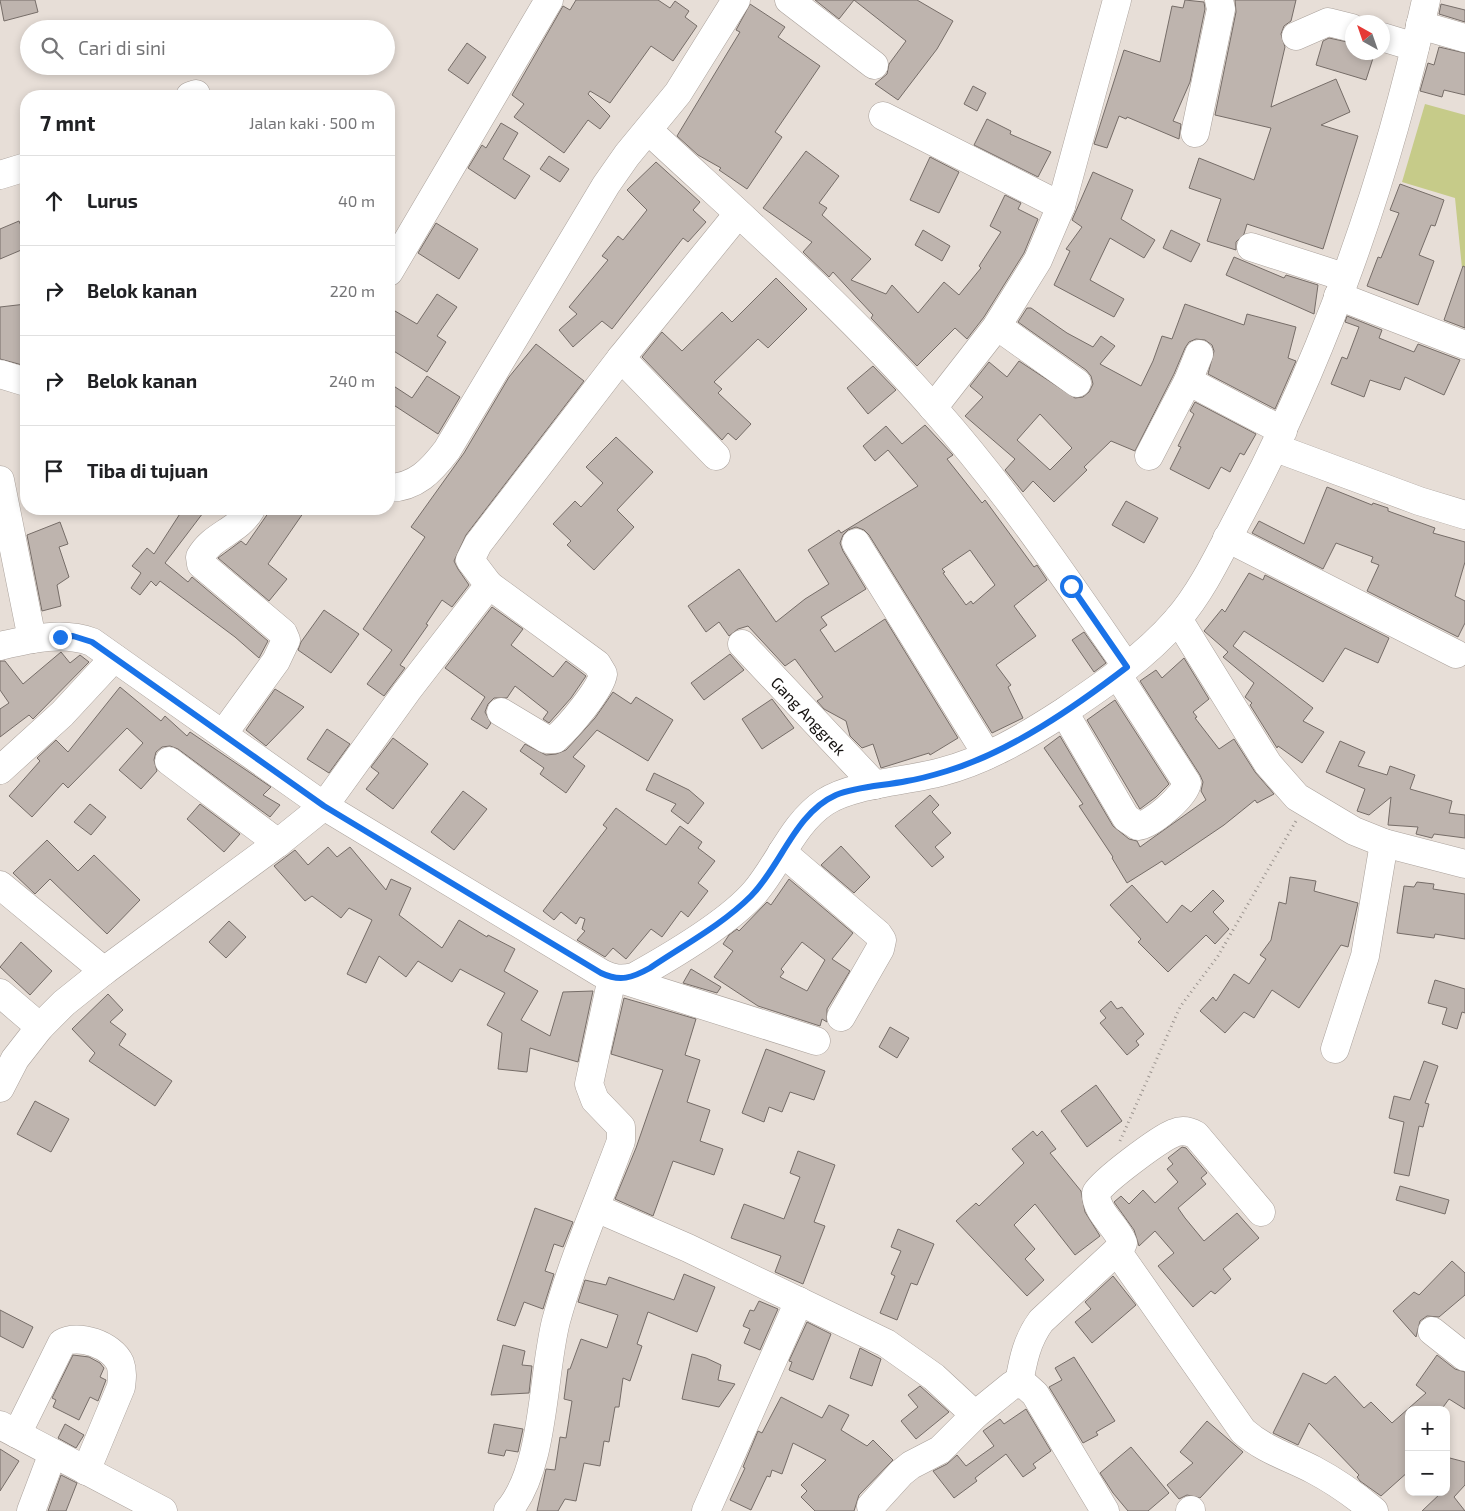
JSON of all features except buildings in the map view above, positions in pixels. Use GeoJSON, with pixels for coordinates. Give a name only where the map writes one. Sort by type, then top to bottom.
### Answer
{"type":"FeatureCollection","features":[{"type":"Feature","properties":{"kind":"street"},"geometry":{"type":"LineString","coordinates":[[395,262],[549,0]]}},
{"type":"Feature","properties":{"kind":"street"},"geometry":{"type":"LineString","coordinates":[[395,488],[403,488],[419,480],[447,450],[606,185],[627,155],[649,131],[695,68],[736,0]]}},
{"type":"Feature","properties":{"kind":"street"},"geometry":{"type":"LineString","coordinates":[[789,0],[874,65]]}},
{"type":"Feature","properties":{"kind":"street"},"geometry":{"type":"LineString","coordinates":[[934,408],[998,326],[1038,260],[1061,206],[1117,0]]}},
{"type":"Feature","properties":{"kind":"street"},"geometry":{"type":"LineString","coordinates":[[1195,133],[1221,9],[1220,0]]}},
{"type":"Feature","properties":{"kind":"street"},"geometry":{"type":"LineString","coordinates":[[1296,36],[1328,22],[1345,26]]}},
{"type":"Feature","properties":{"kind":"street"},"geometry":{"type":"LineString","coordinates":[[1390,34],[1420,24],[1465,38]]}},
{"type":"Feature","properties":{"kind":"street"},"geometry":{"type":"LineString","coordinates":[[618,979],[634,977],[650,968],[739,908],[762,883],[800,827],[823,803],[836,795],[875,785],[907,781],[945,771],[987,755],[1064,712],[1122,671],[1178,619],[1204,580],[1228,538],[1279,439],[1341,286],[1385,157],[1420,24]]}},
{"type":"Feature","properties":{"kind":"street"},"geometry":{"type":"LineString","coordinates":[[883,116],[1061,206]]}},
{"type":"Feature","properties":{"kind":"street"},"geometry":{"type":"LineString","coordinates":[[649,131],[828,297],[934,408],[1017,511],[1122,671],[1187,783],[1182,794],[1149,822],[1138,826],[1126,818],[1064,712]]}},
{"type":"Feature","properties":{"kind":"street"},"geometry":{"type":"LineString","coordinates":[[0,175],[20,169]]}},
{"type":"Feature","properties":{"kind":"street"},"geometry":{"type":"LineString","coordinates":[[502,712],[546,739],[555,739],[588,700],[602,681],[603,674],[597,664],[489,585],[472,564],[470,560],[472,554],[621,358],[738,214]]}},
{"type":"Feature","properties":{"kind":"street"},"geometry":{"type":"LineString","coordinates":[[1251,247],[1341,286],[1465,345]]}},
{"type":"Feature","properties":{"kind":"street"},"geometry":{"type":"LineString","coordinates":[[998,326],[1076,383]]}},
{"type":"Feature","properties":{"kind":"street"},"geometry":{"type":"LineString","coordinates":[[1149,456],[1188,381],[1199,354]]}},
{"type":"Feature","properties":{"kind":"street"},"geometry":{"type":"LineString","coordinates":[[621,358],[716,456]]}},
{"type":"Feature","properties":{"kind":"street"},"geometry":{"type":"LineString","coordinates":[[0,374],[20,380]]}},
{"type":"Feature","properties":{"kind":"street"},"geometry":{"type":"LineString","coordinates":[[1188,381],[1279,439],[1419,502],[1465,515]]}},
{"type":"Feature","properties":{"kind":"street"},"geometry":{"type":"LineString","coordinates":[[0,480],[32,639]]}},
{"type":"Feature","properties":{"kind":"street"},"geometry":{"type":"LineString","coordinates":[[223,734],[276,661],[286,640],[283,633],[201,564],[200,557],[207,546],[223,533],[240,525],[247,515]]}},
{"type":"Feature","properties":{"kind":"street"},"geometry":{"type":"LineString","coordinates":[[1228,538],[1456,654]]}},
{"type":"Feature","properties":{"kind":"street"},"geometry":{"type":"LineString","coordinates":[[856,543],[987,755]]}},
{"type":"Feature","properties":{"kind":"street"},"geometry":{"type":"LineString","coordinates":[[0,1088],[15,1059],[40,1028],[64,1003],[104,971],[278,843],[324,806],[407,691],[489,585]]}},
{"type":"Feature","properties":{"kind":"street"},"geometry":{"type":"LineString","coordinates":[[1178,619],[1268,764],[1288,789],[1306,804],[1354,832],[1384,843],[1465,864]]}},
{"type":"Feature","properties":{"kind":"street"},"geometry":{"type":"LineString","coordinates":[[0,646],[32,639],[73,636],[92,642],[324,806],[618,979],[816,1040]]}},
{"type":"Feature","properties":{"kind":"street","name":"Gang Anggrek"},"geometry":{"type":"LineString","coordinates":[[742,644],[875,785]]}},
{"type":"Feature","properties":{"kind":"street"},"geometry":{"type":"LineString","coordinates":[[0,770],[62,714],[114,658]]}},
{"type":"Feature","properties":{"kind":"street"},"geometry":{"type":"LineString","coordinates":[[169,761],[278,843]]}},
{"type":"Feature","properties":{"kind":"street"},"geometry":{"type":"LineString","coordinates":[[1335,1049],[1366,956],[1384,843]]}},
{"type":"Feature","properties":{"kind":"street"},"geometry":{"type":"LineString","coordinates":[[782,852],[878,934],[882,940],[880,948],[841,1016]]}},
{"type":"Feature","properties":{"kind":"street"},"geometry":{"type":"LineString","coordinates":[[0,885],[104,971]]}},
{"type":"Feature","properties":{"kind":"street"},"geometry":{"type":"LineString","coordinates":[[508,1511],[526,1483],[536,1439],[549,1355],[567,1283],[622,1134],[617,1121],[595,1100],[588,1084],[618,979]]}},
{"type":"Feature","properties":{"kind":"street"},"geometry":{"type":"LineString","coordinates":[[0,993],[40,1028]]}},
{"type":"Feature","properties":{"kind":"street"},"geometry":{"type":"LineString","coordinates":[[871,1506],[901,1473],[911,1465],[940,1450],[975,1415],[1018,1383],[1026,1349],[1033,1332],[1046,1316],[1122,1247],[1122,1240],[1097,1205],[1096,1192],[1104,1183],[1173,1133],[1182,1131],[1196,1135],[1261,1212]]}},
{"type":"Feature","properties":{"kind":"street"},"geometry":{"type":"LineString","coordinates":[[596,1208],[688,1248],[886,1343],[934,1377],[975,1415]]}},
{"type":"Feature","properties":{"kind":"street"},"geometry":{"type":"LineString","coordinates":[[1117,1251],[1243,1431],[1257,1444],[1314,1470],[1374,1511]]}},
{"type":"Feature","properties":{"kind":"street"},"geometry":{"type":"LineString","coordinates":[[706,1511],[799,1302]]}},
{"type":"Feature","properties":{"kind":"street"},"geometry":{"type":"LineString","coordinates":[[1432,1331],[1465,1357]]}},
{"type":"Feature","properties":{"kind":"street"},"geometry":{"type":"LineString","coordinates":[[86,1471],[121,1387],[120,1363],[113,1354],[83,1338],[70,1338],[62,1343],[9,1430],[53,1453],[86,1471],[162,1511]]}},
{"type":"Feature","properties":{"kind":"street"},"geometry":{"type":"LineString","coordinates":[[1018,1383],[1024,1384],[1035,1394],[1105,1511]]}},
{"type":"Feature","properties":{"kind":"street"},"geometry":{"type":"LineString","coordinates":[[31,1511],[53,1453]]}},
{"type":"Feature","properties":{"kind":"path"},"geometry":{"type":"LineString","coordinates":[[1119,1142],[1180,1007],[1218,956],[1306,804]]}},
{"type":"Feature","properties":{"kind":"green space"},"geometry":{"type":"Polygon","coordinates":[[[1425,104],[1465,115],[1465,269],[1462,268],[1455,198],[1402,182],[1425,104]]]}},
{"type":"Feature","properties":{"kind":"route"},"geometry":{"type":"LineString","coordinates":[[60,637],[73,636],[92,642],[324,806],[601,973],[623,980],[634,977],[650,968],[715,926],[739,908],[762,883],[800,827],[823,803],[836,795],[875,785],[907,781],[945,771],[987,755],[1064,712],[1127,667],[1071,586]]}}]}
